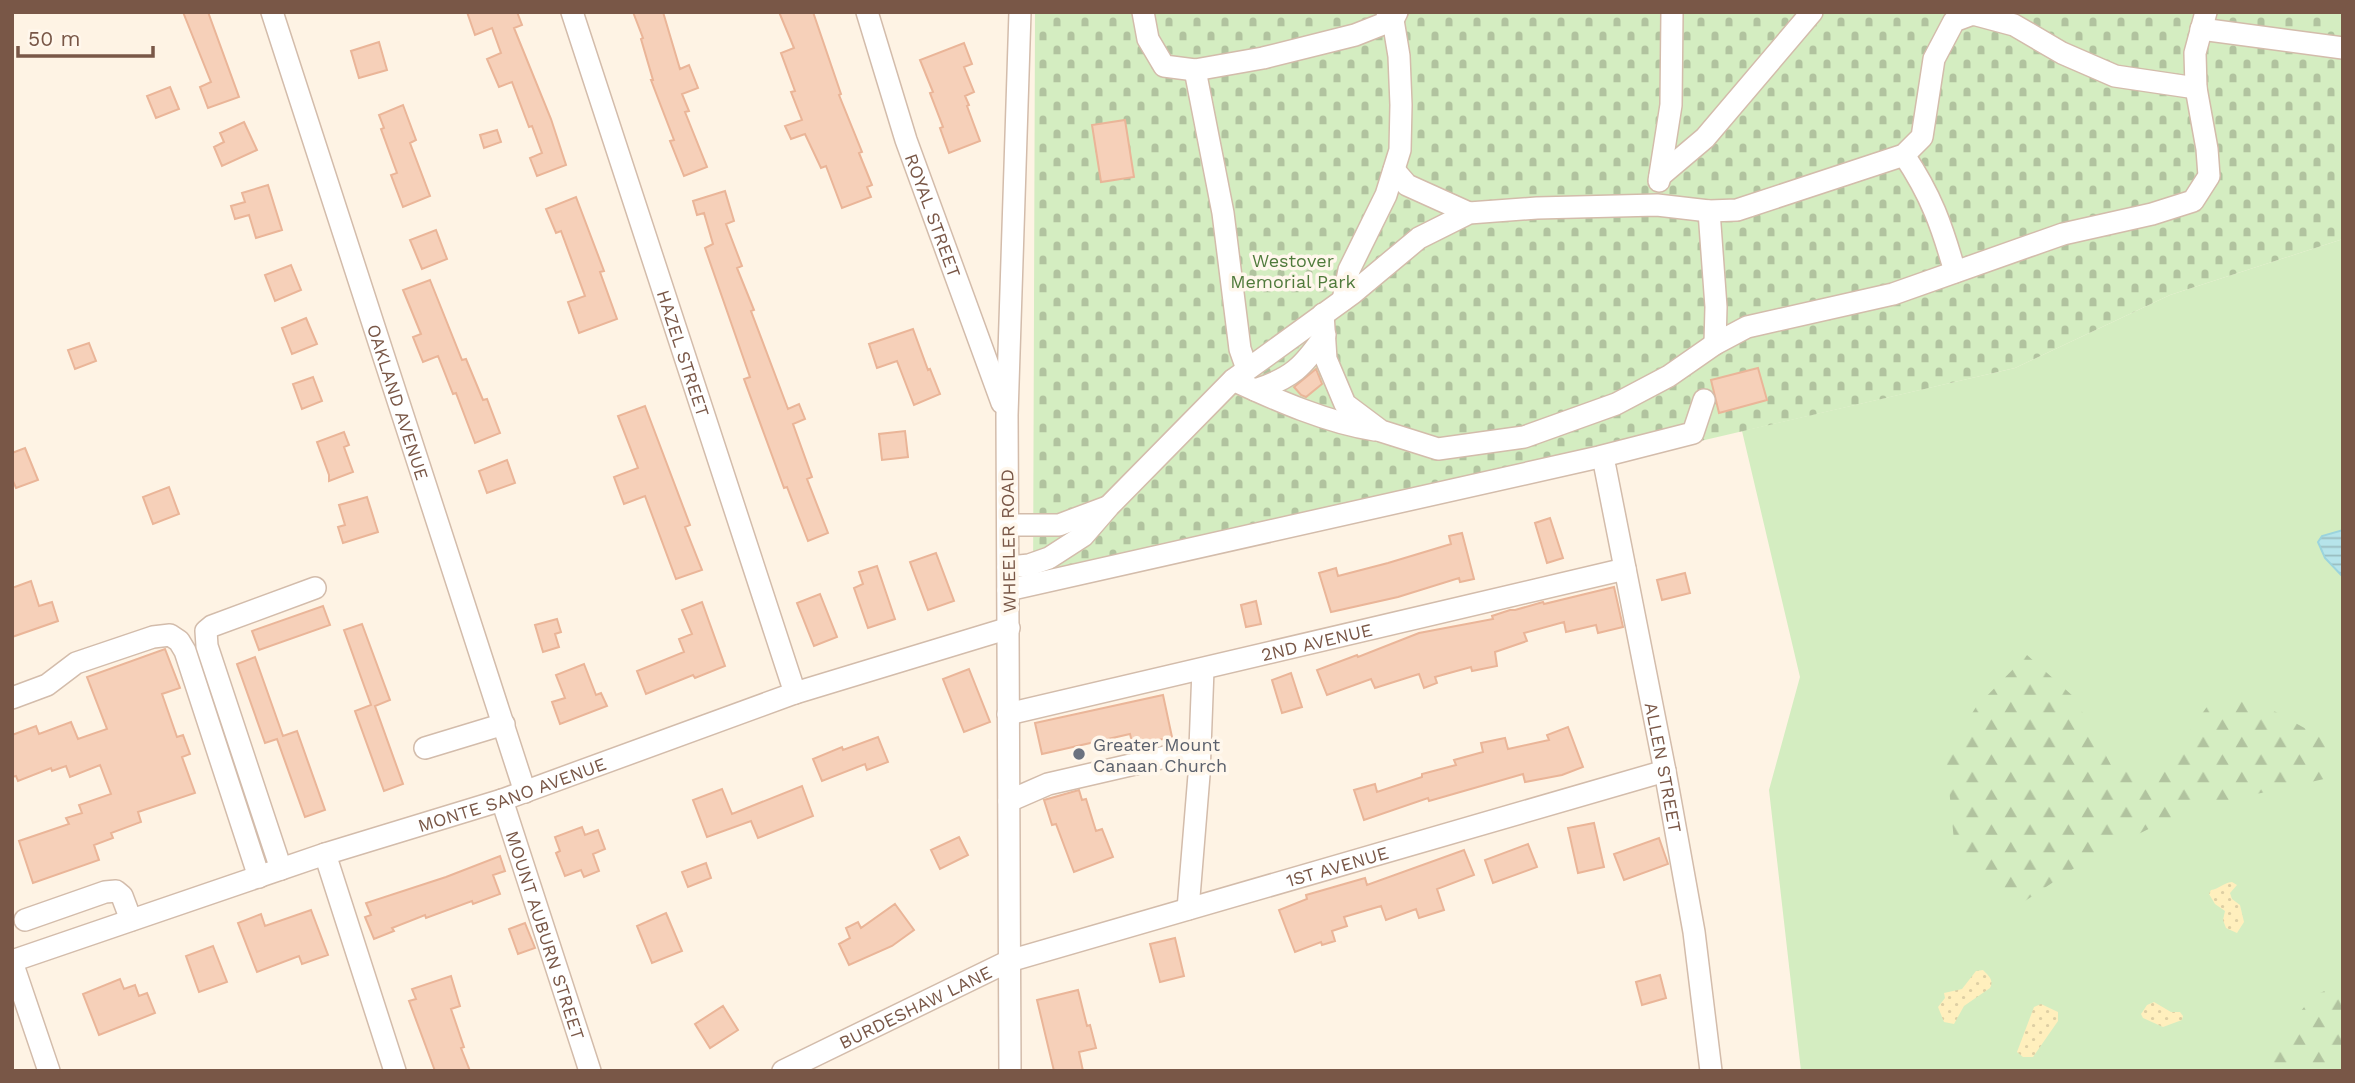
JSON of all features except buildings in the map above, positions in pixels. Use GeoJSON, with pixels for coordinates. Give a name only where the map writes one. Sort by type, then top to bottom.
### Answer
{"type":"FeatureCollection","features":[{"type":"Feature","properties":{"kind":"street","name":"OAKLAND AVENUE"},"geometry":{"type":"LineString","coordinates":[[272,12],[525,792]]}},
{"type":"Feature","properties":{"kind":"street","name":"HAZEL STREET"},"geometry":{"type":"LineString","coordinates":[[572,12],[795,693]]}},
{"type":"Feature","properties":{"kind":"street","name":"ROYAL STREET"},"geometry":{"type":"LineString","coordinates":[[867,12],[906,140],[1007,415]]}},
{"type":"Feature","properties":{"kind":"street","name":"WHEELER ROAD"},"geometry":{"type":"LineString","coordinates":[[1010,1071],[1007,415],[1020,12]]}},
{"type":"Feature","properties":{"kind":"street"},"geometry":{"type":"LineString","coordinates":[[1143,12],[1148,39],[1164,66],[1195,70],[1263,58],[1355,35],[1393,15],[1399,56],[1400,150],[1386,195],[1349,271],[1343,300]]}},
{"type":"Feature","properties":{"kind":"street"},"geometry":{"type":"LineString","coordinates":[[1657,205],[1671,105],[1672,12]]}},
{"type":"Feature","properties":{"kind":"street"},"geometry":{"type":"LineString","coordinates":[[1660,176],[1705,138],[1812,12]]}},
{"type":"Feature","properties":{"kind":"street"},"geometry":{"type":"LineString","coordinates":[[1255,390],[1281,382],[1308,360],[1324,325],[1343,300],[1419,238],[1469,213],[1537,208],[1657,205],[1709,211],[1737,210],[1904,155],[1922,137],[1934,59],[1954,21],[1973,14],[2014,25],[2062,53],[2115,76],[2196,88]]}},
{"type":"Feature","properties":{"kind":"street"},"geometry":{"type":"LineString","coordinates":[[1195,70],[1223,213],[1240,349],[1240,374],[1255,390],[1355,427],[1381,431],[1438,449],[1524,436],[1616,404],[1669,376],[1715,344],[1747,327],[1893,293],[2063,234],[2152,214],[2193,201],[2209,176],[2196,88],[2195,53],[2204,21],[2343,48]]}},
{"type":"Feature","properties":{"kind":"street"},"geometry":{"type":"LineString","coordinates":[[1904,155],[1923,184],[1942,224],[1955,272]]}},
{"type":"Feature","properties":{"kind":"street"},"geometry":{"type":"LineString","coordinates":[[1394,170],[1407,185],[1469,213]]}},
{"type":"Feature","properties":{"kind":"street"},"geometry":{"type":"LineString","coordinates":[[1709,211],[1716,307],[1715,344]]}},
{"type":"Feature","properties":{"kind":"street"},"geometry":{"type":"LineString","coordinates":[[1008,567],[1029,565],[1049,558],[1083,536],[1109,506],[1240,374],[1324,325]]}},
{"type":"Feature","properties":{"kind":"street"},"geometry":{"type":"LineString","coordinates":[[1324,325],[1326,359],[1345,404],[1381,431]]}},
{"type":"Feature","properties":{"kind":"street"},"geometry":{"type":"LineString","coordinates":[[1008,590],[1599,457],[1693,433],[1704,400]]}},
{"type":"Feature","properties":{"kind":"street","name":"ALLEN STREET"},"geometry":{"type":"LineString","coordinates":[[1605,467],[1694,932],[1711,1071]]}},
{"type":"Feature","properties":{"kind":"street"},"geometry":{"type":"LineString","coordinates":[[1009,525],[1059,525],[1109,506]]}},
{"type":"Feature","properties":{"kind":"street","name":"2ND AVENUE"},"geometry":{"type":"LineString","coordinates":[[1008,715],[1625,569]]}},
{"type":"Feature","properties":{"kind":"street"},"geometry":{"type":"LineString","coordinates":[[281,869],[207,646],[206,631],[212,626],[315,587]]}},
{"type":"Feature","properties":{"kind":"street","name":"MONTE SANO AVENUE"},"geometry":{"type":"LineString","coordinates":[[12,961],[325,854],[502,800],[795,693],[1009,628]]}},
{"type":"Feature","properties":{"kind":"street"},"geometry":{"type":"LineString","coordinates":[[12,698],[47,685],[76,663],[153,637],[170,635],[179,641],[185,650],[259,877]]}},
{"type":"Feature","properties":{"kind":"street"},"geometry":{"type":"LineString","coordinates":[[1188,909],[1203,669]]}},
{"type":"Feature","properties":{"kind":"street"},"geometry":{"type":"LineString","coordinates":[[425,748],[504,724]]}},
{"type":"Feature","properties":{"kind":"street"},"geometry":{"type":"LineString","coordinates":[[1009,801],[1048,784],[1200,749]]}},
{"type":"Feature","properties":{"kind":"street","name":"1ST AVENUE"},"geometry":{"type":"LineString","coordinates":[[1009,961],[1665,771]]}},
{"type":"Feature","properties":{"kind":"street","name":"MOUNT AUBURN STREET"},"geometry":{"type":"LineString","coordinates":[[502,800],[590,1071]]}},
{"type":"Feature","properties":{"kind":"street"},"geometry":{"type":"LineString","coordinates":[[325,854],[395,1071]]}},
{"type":"Feature","properties":{"kind":"street"},"geometry":{"type":"LineString","coordinates":[[25,920],[105,892],[116,891],[122,896],[131,920]]}},
{"type":"Feature","properties":{"kind":"street"},"geometry":{"type":"LineString","coordinates":[[12,961],[48,1071]]}},
{"type":"Feature","properties":{"kind":"street","name":"BURDESHAW LANE"},"geometry":{"type":"LineString","coordinates":[[783,1071],[1009,961]]}},
{"type":"Feature","properties":{"kind":"green space","name":"Westover Memorial Park"},"geometry":{"type":"Polygon","coordinates":[[[1035,12],[2343,12],[2343,239],[2170,295],[2015,368],[1033,596],[1035,12]]]}},
{"type":"Feature","properties":{"kind":"green space"},"geometry":{"type":"Polygon","coordinates":[[[2343,239],[2343,1071],[1801,1071],[1769,790],[1800,677],[1742,431],[2015,368],[2170,295],[2343,239]]]}},
{"type":"Feature","properties":{"kind":"green space"},"geometry":{"type":"Polygon","coordinates":[[[2027,655],[2074,697],[2111,765],[2165,766],[2211,701],[2256,701],[2326,740],[2324,779],[2189,809],[2088,859],[2010,911],[1954,841],[1946,755],[1976,707],[2027,655]]]}},
{"type":"Feature","properties":{"kind":"green space"},"geometry":{"type":"Polygon","coordinates":[[[2343,983],[2343,1071],[2240,1071],[2272,1047],[2313,996],[2343,983]]]}},
{"type":"Feature","properties":{"kind":"sand"},"geometry":{"type":"Polygon","coordinates":[[[2232,882],[2237,885],[2230,893],[2232,899],[2240,905],[2244,922],[2237,933],[2226,928],[2223,920],[2225,911],[2215,904],[2209,894],[2211,890],[2232,882]]]}},
{"type":"Feature","properties":{"kind":"sand"},"geometry":{"type":"Polygon","coordinates":[[[1983,970],[1991,980],[1990,988],[1964,1006],[1954,1024],[1944,1022],[1938,1007],[1945,998],[1944,993],[1962,989],[1976,971],[1983,970]]]}},
{"type":"Feature","properties":{"kind":"sand"},"geometry":{"type":"Polygon","coordinates":[[[2154,1002],[2171,1012],[2180,1012],[2182,1020],[2163,1027],[2143,1018],[2141,1014],[2147,1005],[2154,1002]]]}},
{"type":"Feature","properties":{"kind":"sand"},"geometry":{"type":"Polygon","coordinates":[[[2041,1004],[2058,1012],[2058,1021],[2033,1057],[2023,1057],[2017,1052],[2034,1007],[2041,1004]]]}},
{"type":"Feature","properties":{"kind":"water"},"geometry":{"type":"Polygon","coordinates":[[[2343,530],[2343,577],[2325,558],[2318,542],[2322,536],[2343,530]]]}},
{"type":"Feature","properties":{"kind":"place","name":"Greater Mount Canaan Church"},"geometry":{"type":"Point","coordinates":[1079,754]}}]}
